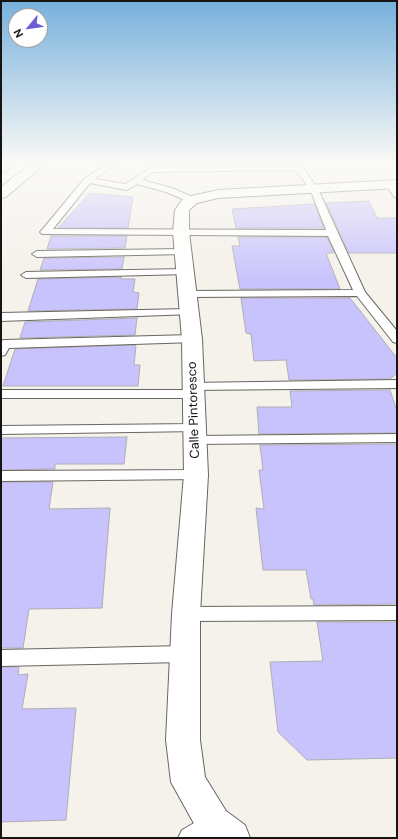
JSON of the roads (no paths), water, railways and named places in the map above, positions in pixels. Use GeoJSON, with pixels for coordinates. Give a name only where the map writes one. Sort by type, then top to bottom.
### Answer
{"type":"FeatureCollection","features":[{"type":"Feature","properties":{"kind":"street","name":"Calle Pintoresco"},"geometry":{"type":"LineString","coordinates":[[188,202],[182,210],[183,252],[192,339],[196,475],[184,654],[183,740],[188,782],[212,833]]}},
{"type":"Feature","properties":{"kind":"lane"},"geometry":{"type":"LineString","coordinates":[[70,202],[45,232],[183,252]]}},
{"type":"Feature","properties":{"kind":"lane"},"geometry":{"type":"LineString","coordinates":[[319,202],[360,293],[397,339]]}},
{"type":"Feature","properties":{"kind":"lane"},"geometry":{"type":"LineString","coordinates":[[26,275],[183,252],[332,233]]}},
{"type":"Feature","properties":{"kind":"lane"},"geometry":{"type":"LineString","coordinates":[[37,254],[183,252]]}},
{"type":"Feature","properties":{"kind":"lane"},"geometry":{"type":"LineString","coordinates":[[1,317],[189,303],[360,293]]}},
{"type":"Feature","properties":{"kind":"lane"},"geometry":{"type":"LineString","coordinates":[[1,352],[4,344],[192,339]]}},
{"type":"Feature","properties":{"kind":"lane"},"geometry":{"type":"LineString","coordinates":[[1,394],[397,384]]}},
{"type":"Feature","properties":{"kind":"lane"},"geometry":{"type":"LineString","coordinates":[[1,430],[397,438]]}},
{"type":"Feature","properties":{"kind":"lane"},"geometry":{"type":"LineString","coordinates":[[1,476],[196,475]]}},
{"type":"Feature","properties":{"kind":"lane"},"geometry":{"type":"LineString","coordinates":[[186,614],[397,613]]}},
{"type":"Feature","properties":{"kind":"lane"},"geometry":{"type":"LineString","coordinates":[[1,658],[184,654]]}}]}
